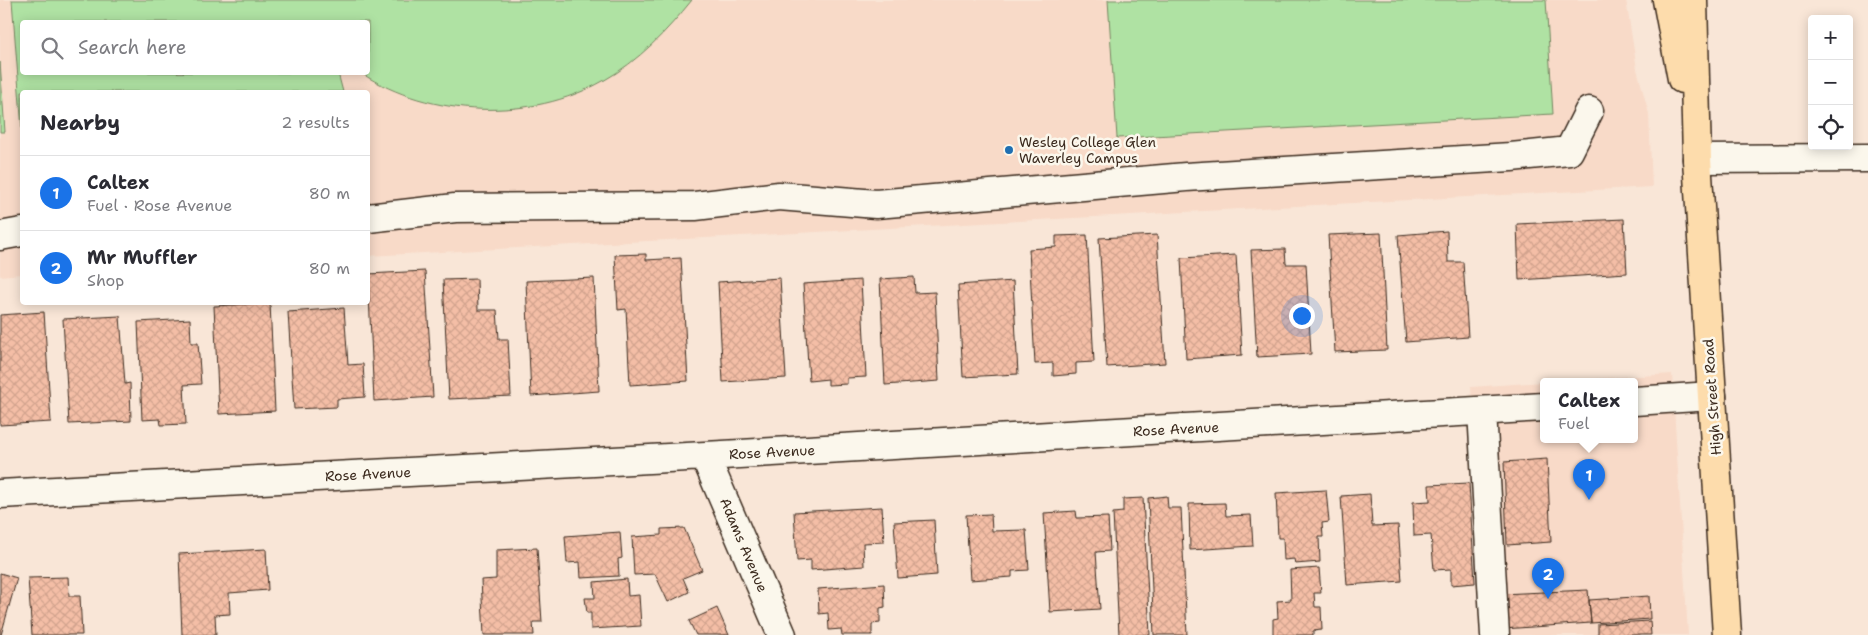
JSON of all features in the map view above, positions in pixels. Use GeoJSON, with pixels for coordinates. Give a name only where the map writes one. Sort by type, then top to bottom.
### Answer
{"type":"FeatureCollection","features":[{"type":"Feature","properties":{"kind":"main road","name":"High Street Road"},"geometry":{"type":"LineString","coordinates":[[1667,0],[1697,160]]}},
{"type":"Feature","properties":{"kind":"main road","name":"High Street Road"},"geometry":{"type":"LineString","coordinates":[[1693,0],[1697,160],[1727,635]]}},
{"type":"Feature","properties":{"kind":"street"},"geometry":{"type":"LineString","coordinates":[[370,218],[455,208],[695,206],[778,196],[876,204],[1186,177],[1511,157],[1569,151],[1589,111]]}},
{"type":"Feature","properties":{"kind":"street"},"geometry":{"type":"LineString","coordinates":[[1697,160],[1868,158]]}},
{"type":"Feature","properties":{"kind":"street"},"geometry":{"type":"LineString","coordinates":[[0,236],[20,232]]}},
{"type":"Feature","properties":{"kind":"street"},"geometry":{"type":"LineString","coordinates":[[1638,401],[1712,396]]}},
{"type":"Feature","properties":{"kind":"street","name":"Rose Avenue"},"geometry":{"type":"LineString","coordinates":[[0,494],[705,456],[1540,407]]}},
{"type":"Feature","properties":{"kind":"street"},"geometry":{"type":"LineString","coordinates":[[1482,411],[1495,635]]}},
{"type":"Feature","properties":{"kind":"street","name":"Adams Avenue"},"geometry":{"type":"LineString","coordinates":[[705,456],[782,635]]}},
{"type":"Feature","properties":{"kind":"shaded area","name":"Wesley College Glen Waverley Campus"},"geometry":{"type":"Polygon","coordinates":[[[0,0],[1626,0],[1637,69],[1649,114],[1652,187],[370,256],[370,90],[20,90],[20,274],[0,276],[0,0]]]}},
{"type":"Feature","properties":{"kind":"shaded area"},"geometry":{"type":"Polygon","coordinates":[[[1672,374],[1688,635],[1486,635],[1471,387],[1540,382],[1540,443],[1638,443],[1638,378],[1607,378],[1672,374]]]}},
{"type":"Feature","properties":{"kind":"green space"},"geometry":{"type":"Polygon","coordinates":[[[12,0],[692,0],[652,45],[629,64],[603,81],[575,94],[545,103],[513,108],[481,109],[449,106],[418,99],[388,88],[365,75],[370,75],[370,20],[20,20],[20,75],[339,75],[342,90],[20,90],[20,104],[12,0]]]}},
{"type":"Feature","properties":{"kind":"green space"},"geometry":{"type":"Polygon","coordinates":[[[1108,0],[1546,0],[1553,114],[1117,138],[1108,0]]]}},
{"type":"Feature","properties":{"kind":"green space"},"geometry":{"type":"Polygon","coordinates":[[[0,62],[5,132],[0,132],[0,62]]]}},
{"type":"Feature","properties":{"kind":"building"},"geometry":{"type":"Polygon","coordinates":[[[1624,219],[1627,273],[1519,280],[1517,224],[1624,219]]]}},
{"type":"Feature","properties":{"kind":"building"},"geometry":{"type":"Polygon","coordinates":[[[1447,231],[1448,262],[1463,262],[1468,337],[1406,342],[1398,235],[1447,231]]]}},
{"type":"Feature","properties":{"kind":"building"},"geometry":{"type":"Polygon","coordinates":[[[1381,233],[1387,350],[1335,352],[1328,235],[1381,233]]]}},
{"type":"Feature","properties":{"kind":"building"},"geometry":{"type":"Polygon","coordinates":[[[1087,235],[1094,362],[1076,363],[1076,374],[1053,376],[1053,363],[1035,364],[1029,249],[1056,247],[1056,236],[1087,235]]]}},
{"type":"Feature","properties":{"kind":"building"},"geometry":{"type":"Polygon","coordinates":[[[1157,235],[1165,363],[1107,367],[1099,238],[1157,235]]]}},
{"type":"Feature","properties":{"kind":"building"},"geometry":{"type":"Polygon","coordinates":[[[1285,249],[1286,264],[1306,264],[1311,354],[1257,357],[1251,250],[1285,249]]]}},
{"type":"Feature","properties":{"kind":"building"},"geometry":{"type":"Polygon","coordinates":[[[646,254],[646,260],[681,258],[688,381],[630,385],[626,309],[618,310],[615,255],[646,254]]]}},
{"type":"Feature","properties":{"kind":"building"},"geometry":{"type":"Polygon","coordinates":[[[1236,255],[1242,355],[1186,359],[1181,258],[1236,255]]]}},
{"type":"Feature","properties":{"kind":"building"},"geometry":{"type":"Polygon","coordinates":[[[425,271],[433,397],[374,401],[369,305],[370,274],[425,271]]]}},
{"type":"Feature","properties":{"kind":"building"},"geometry":{"type":"Polygon","coordinates":[[[914,277],[915,293],[935,292],[939,381],[885,385],[880,279],[914,277]]]}},
{"type":"Feature","properties":{"kind":"building"},"geometry":{"type":"Polygon","coordinates":[[[594,278],[599,391],[531,396],[526,281],[594,278]]]}},
{"type":"Feature","properties":{"kind":"building"},"geometry":{"type":"Polygon","coordinates":[[[780,278],[786,378],[723,382],[718,282],[780,278]]]}},
{"type":"Feature","properties":{"kind":"building"},"geometry":{"type":"Polygon","coordinates":[[[477,279],[478,310],[497,310],[499,339],[508,339],[511,396],[449,399],[443,280],[477,279]]]}},
{"type":"Feature","properties":{"kind":"building"},"geometry":{"type":"Polygon","coordinates":[[[861,280],[866,377],[847,378],[847,384],[828,385],[828,379],[809,381],[803,284],[861,280]]]}},
{"type":"Feature","properties":{"kind":"building"},"geometry":{"type":"Polygon","coordinates":[[[1013,281],[1018,374],[963,377],[958,285],[1013,281]]]}},
{"type":"Feature","properties":{"kind":"building"},"geometry":{"type":"Polygon","coordinates":[[[270,305],[275,411],[219,414],[214,306],[270,305]]]}},
{"type":"Feature","properties":{"kind":"building"},"geometry":{"type":"Polygon","coordinates":[[[344,308],[348,365],[363,364],[365,397],[337,399],[337,407],[294,409],[288,312],[344,308]]]}},
{"type":"Feature","properties":{"kind":"building"},"geometry":{"type":"Polygon","coordinates":[[[44,312],[51,422],[0,425],[0,315],[44,312]]]}},
{"type":"Feature","properties":{"kind":"building"},"geometry":{"type":"Polygon","coordinates":[[[120,316],[125,384],[130,383],[131,421],[69,424],[63,319],[120,316]]]}},
{"type":"Feature","properties":{"kind":"building"},"geometry":{"type":"Polygon","coordinates":[[[190,319],[191,343],[198,343],[201,384],[184,385],[186,424],[161,425],[160,419],[142,420],[138,322],[190,319]]]}},
{"type":"Feature","properties":{"kind":"building"},"geometry":{"type":"Polygon","coordinates":[[[1547,459],[1551,542],[1507,545],[1504,462],[1547,459]]]}},
{"type":"Feature","properties":{"kind":"building"},"geometry":{"type":"Polygon","coordinates":[[[1469,483],[1475,583],[1451,585],[1451,569],[1434,570],[1431,535],[1414,536],[1413,502],[1430,501],[1429,485],[1469,483]]]}},
{"type":"Feature","properties":{"kind":"building"},"geometry":{"type":"Polygon","coordinates":[[[1326,490],[1329,522],[1322,523],[1323,537],[1319,537],[1320,562],[1295,564],[1294,559],[1284,560],[1283,538],[1278,538],[1276,493],[1326,490]]]}},
{"type":"Feature","properties":{"kind":"building"},"geometry":{"type":"Polygon","coordinates":[[[1370,494],[1372,526],[1398,525],[1402,581],[1347,585],[1341,496],[1370,494]]]}},
{"type":"Feature","properties":{"kind":"building"},"geometry":{"type":"Polygon","coordinates":[[[1167,496],[1168,508],[1181,508],[1187,635],[1154,635],[1148,498],[1167,496]]]}},
{"type":"Feature","properties":{"kind":"building"},"geometry":{"type":"Polygon","coordinates":[[[1143,498],[1150,635],[1119,635],[1113,513],[1123,512],[1123,499],[1143,498]]]}},
{"type":"Feature","properties":{"kind":"building"},"geometry":{"type":"Polygon","coordinates":[[[1225,503],[1226,516],[1251,515],[1253,546],[1190,550],[1189,504],[1225,503]]]}},
{"type":"Feature","properties":{"kind":"building"},"geometry":{"type":"Polygon","coordinates":[[[882,507],[884,542],[863,543],[864,566],[811,570],[811,560],[797,561],[794,512],[882,507]]]}},
{"type":"Feature","properties":{"kind":"building"},"geometry":{"type":"Polygon","coordinates":[[[1076,511],[1077,518],[1108,517],[1110,551],[1096,552],[1100,609],[1050,612],[1044,513],[1076,511]]]}},
{"type":"Feature","properties":{"kind":"building"},"geometry":{"type":"Polygon","coordinates":[[[991,514],[992,531],[1026,530],[1029,570],[1012,571],[1012,577],[970,580],[966,515],[991,514]]]}},
{"type":"Feature","properties":{"kind":"building"},"geometry":{"type":"Polygon","coordinates":[[[934,520],[937,575],[898,578],[894,522],[934,520]]]}},
{"type":"Feature","properties":{"kind":"building"},"geometry":{"type":"Polygon","coordinates":[[[684,528],[702,570],[683,578],[689,592],[668,602],[655,574],[634,575],[632,537],[661,535],[661,529],[684,528]]]}},
{"type":"Feature","properties":{"kind":"building"},"geometry":{"type":"Polygon","coordinates":[[[620,532],[622,558],[618,559],[619,576],[581,578],[580,562],[567,563],[565,536],[620,532]]]}},
{"type":"Feature","properties":{"kind":"building"},"geometry":{"type":"Polygon","coordinates":[[[537,548],[542,622],[533,622],[534,635],[484,635],[481,580],[496,579],[496,550],[537,548]]]}},
{"type":"Feature","properties":{"kind":"building"},"geometry":{"type":"Polygon","coordinates":[[[266,549],[268,590],[229,593],[230,614],[215,615],[216,635],[182,635],[179,554],[266,549]]]}},
{"type":"Feature","properties":{"kind":"building"},"geometry":{"type":"Polygon","coordinates":[[[1319,568],[1321,593],[1314,593],[1315,607],[1321,607],[1322,630],[1313,631],[1313,635],[1273,635],[1273,619],[1278,618],[1277,601],[1291,600],[1290,570],[1319,568]]]}},
{"type":"Feature","properties":{"kind":"building"},"geometry":{"type":"Polygon","coordinates":[[[0,573],[17,578],[1,635],[0,635],[0,573]]]}},
{"type":"Feature","properties":{"kind":"building"},"geometry":{"type":"Polygon","coordinates":[[[68,577],[69,596],[80,596],[82,635],[32,635],[28,578],[68,577]]]}},
{"type":"Feature","properties":{"kind":"building"},"geometry":{"type":"Polygon","coordinates":[[[627,579],[628,596],[639,595],[641,626],[591,629],[591,613],[587,613],[585,598],[595,598],[594,582],[627,579]]]}},
{"type":"Feature","properties":{"kind":"building"},"geometry":{"type":"Polygon","coordinates":[[[884,584],[885,607],[880,608],[880,623],[872,624],[872,635],[842,635],[841,629],[829,630],[828,613],[819,614],[818,589],[884,584]]]}},
{"type":"Feature","properties":{"kind":"building"},"geometry":{"type":"Polygon","coordinates":[[[1588,590],[1591,623],[1503,629],[1501,594],[1588,590]]]}},
{"type":"Feature","properties":{"kind":"building"},"geometry":{"type":"Polygon","coordinates":[[[1649,596],[1650,619],[1591,623],[1589,600],[1649,596]]]}},
{"type":"Feature","properties":{"kind":"building"},"geometry":{"type":"Polygon","coordinates":[[[717,608],[729,635],[696,635],[689,621],[717,608]]]}},
{"type":"Feature","properties":{"kind":"building"},"geometry":{"type":"Polygon","coordinates":[[[1650,621],[1651,635],[1598,635],[1598,624],[1650,621]]]}},
{"type":"Feature","properties":{"kind":"place","name":"Wesley College Glen Waverley Campus"},"geometry":{"type":"Point","coordinates":[1009,150]}},
{"type":"Feature","properties":{"kind":"place","name":"Caltex"},"geometry":{"type":"Point","coordinates":[1589,500]}},
{"type":"Feature","properties":{"kind":"place","name":"Mr Muffler"},"geometry":{"type":"Point","coordinates":[1548,599]}}]}
